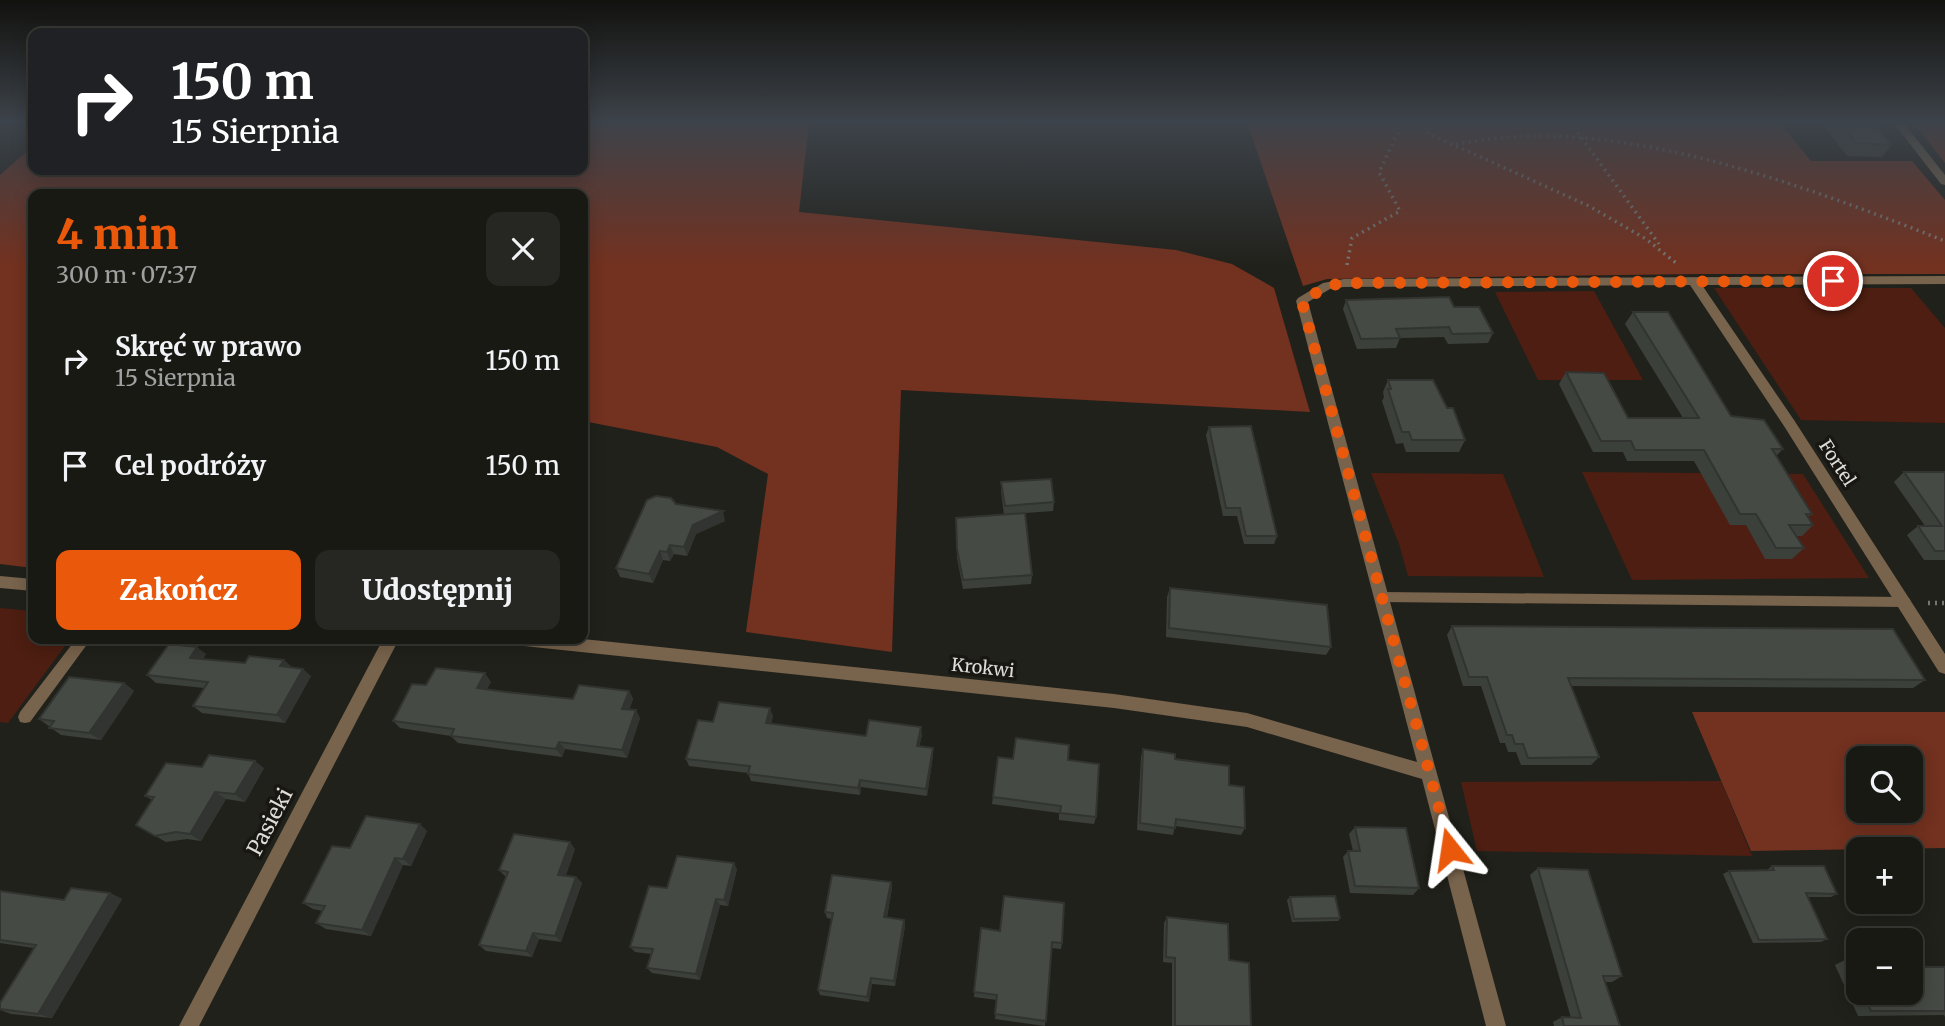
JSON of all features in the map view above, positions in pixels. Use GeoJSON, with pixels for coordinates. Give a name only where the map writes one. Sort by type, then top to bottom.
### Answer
{"type":"FeatureCollection","features":[{"type":"Feature","properties":{"kind":"street"},"geometry":{"type":"LineString","coordinates":[[1496,1026],[1302,302],[1312,293],[1327,286],[1344,283],[1945,280]]}},
{"type":"Feature","properties":{"kind":"street","name":"Fortel"},"geometry":{"type":"LineString","coordinates":[[1693,281],[1945,667]]}},
{"type":"Feature","properties":{"kind":"street"},"geometry":{"type":"LineString","coordinates":[[0,582],[28,585]]}},
{"type":"Feature","properties":{"kind":"street","name":"Pasieki"},"geometry":{"type":"LineString","coordinates":[[189,1026],[388,644]]}},
{"type":"Feature","properties":{"kind":"street","name":"Krokwi"},"geometry":{"type":"LineString","coordinates":[[572,644],[1114,701],[1247,720],[1430,774]]}},
{"type":"Feature","properties":{"kind":"lane"},"geometry":{"type":"LineString","coordinates":[[1382,597],[1904,603]]}},
{"type":"Feature","properties":{"kind":"lane"},"geometry":{"type":"LineString","coordinates":[[25,717],[80,644]]}},
{"type":"Feature","properties":{"kind":"path"},"geometry":{"type":"LineString","coordinates":[[1344,283],[1352,238],[1400,211],[1380,170]]}},
{"type":"Feature","properties":{"kind":"path"},"geometry":{"type":"LineString","coordinates":[[1513,170],[1586,203],[1662,248]]}},
{"type":"Feature","properties":{"kind":"path"},"geometry":{"type":"LineString","coordinates":[[1606,170],[1662,248],[1693,281]]}},
{"type":"Feature","properties":{"kind":"path"},"geometry":{"type":"LineString","coordinates":[[1739,170],[1887,218],[1945,241]]}},
{"type":"Feature","properties":{"kind":"shaded area"},"geometry":{"type":"Polygon","coordinates":[[[6,170],[28,170],[28,175],[588,175],[588,170],[804,170],[799,212],[1176,250],[1232,264],[1274,288],[1310,412],[901,390],[892,652],[746,632],[768,474],[717,447],[588,422],[588,189],[28,189],[28,567],[0,564],[0,175],[6,170]]]}},
{"type":"Feature","properties":{"kind":"shaded area"},"geometry":{"type":"Polygon","coordinates":[[[1263,170],[1920,170],[1945,200],[1945,274],[1327,279],[1303,286],[1263,170]]]}},
{"type":"Feature","properties":{"kind":"shaded area"},"geometry":{"type":"Polygon","coordinates":[[[1714,288],[1911,288],[1945,328],[1945,423],[1801,420],[1714,288]]]}},
{"type":"Feature","properties":{"kind":"shaded area"},"geometry":{"type":"Polygon","coordinates":[[[1594,291],[1643,380],[1538,380],[1495,292],[1594,291]]]}},
{"type":"Feature","properties":{"kind":"shaded area"},"geometry":{"type":"Polygon","coordinates":[[[1582,472],[1803,474],[1869,578],[1632,580],[1582,472]]]}},
{"type":"Feature","properties":{"kind":"shaded area"},"geometry":{"type":"Polygon","coordinates":[[[1371,473],[1503,474],[1544,577],[1408,576],[1399,544],[1371,473]]]}},
{"type":"Feature","properties":{"kind":"shaded area"},"geometry":{"type":"Polygon","coordinates":[[[0,608],[28,611],[28,644],[66,644],[8,723],[0,722],[0,608]]]}},
{"type":"Feature","properties":{"kind":"shaded area"},"geometry":{"type":"Polygon","coordinates":[[[1692,712],[1945,712],[1945,848],[1923,848],[1923,837],[1846,837],[1846,850],[1751,851],[1692,712]]]}},
{"type":"Feature","properties":{"kind":"shaded area"},"geometry":{"type":"Polygon","coordinates":[[[1721,781],[1752,856],[1477,851],[1461,782],[1721,781]]]}},
{"type":"Feature","properties":{"kind":"building"},"geometry":{"type":"Polygon","coordinates":[[[1449,297],[1454,307],[1479,307],[1493,333],[1452,334],[1449,327],[1396,329],[1400,338],[1361,339],[1346,300],[1449,297]]]}},
{"type":"Feature","properties":{"kind":"building"},"geometry":{"type":"Polygon","coordinates":[[[1633,312],[1668,312],[1731,416],[1764,420],[1783,449],[1772,449],[1812,514],[1806,514],[1813,525],[1789,525],[1804,548],[1776,548],[1756,514],[1740,514],[1704,450],[1635,450],[1631,441],[1601,441],[1566,372],[1604,373],[1628,418],[1699,418],[1633,312]]]}},
{"type":"Feature","properties":{"kind":"building"},"geometry":{"type":"Polygon","coordinates":[[[1388,380],[1433,380],[1447,408],[1453,408],[1465,440],[1412,440],[1409,432],[1402,432],[1388,389],[1391,389],[1388,380]]]}},
{"type":"Feature","properties":{"kind":"building"},"geometry":{"type":"Polygon","coordinates":[[[1251,426],[1277,536],[1246,536],[1240,508],[1226,508],[1209,427],[1251,426]]]}},
{"type":"Feature","properties":{"kind":"building"},"geometry":{"type":"Polygon","coordinates":[[[1904,472],[1945,472],[1945,551],[1935,551],[1918,526],[1942,526],[1904,472]]]}},
{"type":"Feature","properties":{"kind":"building"},"geometry":{"type":"Polygon","coordinates":[[[1051,479],[1054,502],[1005,506],[1001,482],[1051,479]]]}},
{"type":"Feature","properties":{"kind":"building"},"geometry":{"type":"Polygon","coordinates":[[[656,496],[671,498],[676,504],[723,511],[693,525],[684,547],[670,545],[667,552],[660,551],[649,574],[616,568],[647,500],[656,496]]]}},
{"type":"Feature","properties":{"kind":"building"},"geometry":{"type":"Polygon","coordinates":[[[1025,513],[1032,575],[963,580],[957,549],[956,518],[1025,513]]]}},
{"type":"Feature","properties":{"kind":"building"},"geometry":{"type":"Polygon","coordinates":[[[1170,588],[1327,605],[1331,647],[1169,628],[1170,588]]]}},
{"type":"Feature","properties":{"kind":"building"},"geometry":{"type":"Polygon","coordinates":[[[1452,626],[1893,629],[1925,680],[1568,678],[1599,757],[1528,758],[1523,744],[1515,744],[1512,735],[1507,735],[1487,677],[1469,677],[1452,626]]]}},
{"type":"Feature","properties":{"kind":"building"},"geometry":{"type":"Polygon","coordinates":[[[169,644],[197,647],[190,658],[245,663],[249,656],[284,660],[280,666],[303,669],[277,715],[193,706],[208,682],[147,675],[169,644]]]}},
{"type":"Feature","properties":{"kind":"building"},"geometry":{"type":"Polygon","coordinates":[[[436,668],[485,673],[477,688],[506,692],[573,699],[579,685],[629,691],[622,709],[636,710],[622,750],[559,742],[556,749],[451,736],[454,729],[393,721],[412,684],[426,685],[436,668]]]}},
{"type":"Feature","properties":{"kind":"building"},"geometry":{"type":"Polygon","coordinates":[[[69,677],[124,683],[89,733],[49,728],[54,721],[39,719],[69,677]]]}},
{"type":"Feature","properties":{"kind":"building"},"geometry":{"type":"Polygon","coordinates":[[[719,702],[770,708],[766,723],[866,736],[869,720],[921,727],[917,746],[933,748],[926,789],[860,780],[858,788],[748,774],[750,766],[686,759],[698,720],[713,722],[719,702]]]}},
{"type":"Feature","properties":{"kind":"building"},"geometry":{"type":"Polygon","coordinates":[[[1016,738],[1069,745],[1068,760],[1099,764],[1096,817],[1060,813],[1061,806],[993,797],[998,757],[1013,759],[1016,738]]]}},
{"type":"Feature","properties":{"kind":"building"},"geometry":{"type":"Polygon","coordinates":[[[1143,749],[1175,754],[1175,759],[1229,766],[1229,785],[1244,787],[1245,828],[1176,819],[1175,828],[1140,823],[1143,749]]]}},
{"type":"Feature","properties":{"kind":"building"},"geometry":{"type":"Polygon","coordinates":[[[209,755],[255,761],[235,794],[215,792],[190,834],[176,832],[155,836],[136,825],[154,797],[145,796],[166,763],[202,767],[209,755]]]}},
{"type":"Feature","properties":{"kind":"building"},"geometry":{"type":"Polygon","coordinates":[[[366,816],[420,824],[403,859],[395,858],[362,930],[316,923],[325,906],[303,903],[332,846],[350,848],[366,816]]]}},
{"type":"Feature","properties":{"kind":"building"},"geometry":{"type":"Polygon","coordinates":[[[1355,827],[1406,828],[1419,888],[1355,886],[1348,851],[1360,851],[1355,827]]]}},
{"type":"Feature","properties":{"kind":"building"},"geometry":{"type":"Polygon","coordinates":[[[514,834],[570,842],[558,875],[576,877],[555,936],[533,933],[526,951],[479,945],[508,872],[499,870],[514,834]]]}},
{"type":"Feature","properties":{"kind":"building"},"geometry":{"type":"Polygon","coordinates":[[[677,856],[734,863],[724,900],[716,899],[696,974],[647,968],[653,949],[630,947],[649,886],[667,888],[677,856]]]}},
{"type":"Feature","properties":{"kind":"building"},"geometry":{"type":"Polygon","coordinates":[[[1772,866],[1824,866],[1837,894],[1806,893],[1827,939],[1759,940],[1729,871],[1774,870],[1772,866]]]}},
{"type":"Feature","properties":{"kind":"building"},"geometry":{"type":"Polygon","coordinates":[[[1538,868],[1588,870],[1622,976],[1603,976],[1620,1026],[1564,1026],[1562,1017],[1581,1018],[1538,868]]]}},
{"type":"Feature","properties":{"kind":"building"},"geometry":{"type":"Polygon","coordinates":[[[832,875],[891,882],[884,917],[904,920],[894,981],[871,978],[867,997],[818,990],[833,913],[825,912],[832,875]]]}},
{"type":"Feature","properties":{"kind":"building"},"geometry":{"type":"Polygon","coordinates":[[[71,888],[110,893],[38,1014],[0,1009],[0,1003],[36,945],[0,940],[0,891],[64,900],[71,888]]]}},
{"type":"Feature","properties":{"kind":"building"},"geometry":{"type":"Polygon","coordinates":[[[1004,896],[1064,903],[1062,943],[1052,942],[1046,1021],[995,1014],[997,995],[974,992],[981,928],[1000,931],[1004,896]]]}},
{"type":"Feature","properties":{"kind":"building"},"geometry":{"type":"Polygon","coordinates":[[[1335,896],[1340,918],[1294,919],[1290,897],[1335,896]]]}},
{"type":"Feature","properties":{"kind":"building"},"geometry":{"type":"Polygon","coordinates":[[[1167,917],[1228,924],[1229,960],[1249,963],[1251,1026],[1175,1026],[1175,958],[1166,957],[1167,917]]]}},
{"type":"Feature","properties":{"kind":"building"},"geometry":{"type":"Polygon","coordinates":[[[1923,967],[1945,967],[1945,1011],[1871,1011],[1868,1005],[1923,1005],[1923,967]]]}},
{"type":"Feature","properties":{"kind":"route"},"geometry":{"type":"LineString","coordinates":[[1450,849],[1302,302],[1312,293],[1327,286],[1344,283],[1833,281]]}}]}
